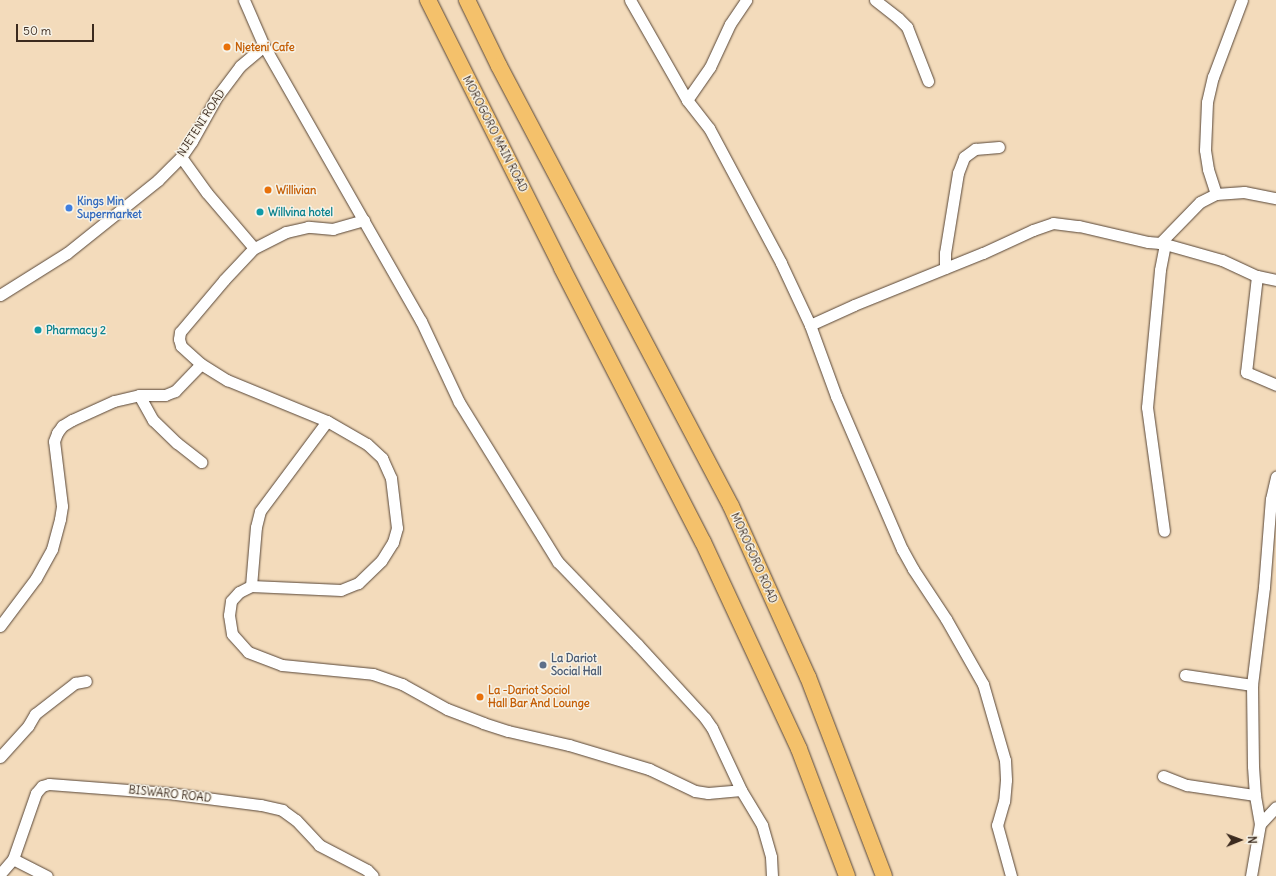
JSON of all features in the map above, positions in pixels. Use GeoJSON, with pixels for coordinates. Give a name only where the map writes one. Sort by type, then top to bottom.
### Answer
{"type":"FeatureCollection","features":[{"type":"Feature","properties":{"kind":"highway","name":"MOROGORO MAIN ROAD"},"geometry":{"type":"LineString","coordinates":[[428,0],[562,268],[703,542],[799,750],[847,876]]}},
{"type":"Feature","properties":{"kind":"highway","name":"MOROGORO ROAD"},"geometry":{"type":"LineString","coordinates":[[467,0],[499,66],[731,506],[808,677],[884,876]]}},
{"type":"Feature","properties":{"kind":"street"},"geometry":{"type":"LineString","coordinates":[[244,0],[264,46],[421,321],[459,402],[558,562],[637,644],[705,718],[719,740],[742,790],[762,825],[771,857],[772,876]]}},
{"type":"Feature","properties":{"kind":"street"},"geometry":{"type":"LineString","coordinates":[[630,0],[687,100],[709,128],[781,263],[810,325],[836,396],[902,549],[912,569],[946,619],[983,684],[1005,760],[1006,780],[1004,801],[997,825],[1011,876]]}},
{"type":"Feature","properties":{"kind":"street"},"geometry":{"type":"LineString","coordinates":[[687,100],[710,66],[730,24],[746,0]]}},
{"type":"Feature","properties":{"kind":"street"},"geometry":{"type":"LineString","coordinates":[[875,0],[907,27],[928,81]]}},
{"type":"Feature","properties":{"kind":"street"},"geometry":{"type":"LineString","coordinates":[[1216,194],[1208,169],[1205,150],[1207,102],[1213,78],[1242,0]]}},
{"type":"Feature","properties":{"kind":"street","name":"NJETENI ROAD"},"geometry":{"type":"LineString","coordinates":[[0,295],[67,254],[158,180],[181,157],[192,141],[216,98],[240,66],[264,46]]}},
{"type":"Feature","properties":{"kind":"street"},"geometry":{"type":"LineString","coordinates":[[945,268],[945,253],[958,173],[964,156],[975,148],[999,147]]}},
{"type":"Feature","properties":{"kind":"street"},"geometry":{"type":"LineString","coordinates":[[181,157],[207,193],[254,248]]}},
{"type":"Feature","properties":{"kind":"street"},"geometry":{"type":"LineString","coordinates":[[1164,531],[1147,406],[1163,244],[1200,202],[1216,194],[1244,192],[1276,198]]}},
{"type":"Feature","properties":{"kind":"street"},"geometry":{"type":"LineString","coordinates":[[364,220],[333,229],[308,228],[286,232],[254,248],[224,280],[180,332],[179,339],[181,346],[201,364],[227,380],[327,421],[367,444],[382,458],[391,478],[397,528],[393,542],[381,561],[358,583],[341,590],[250,586],[239,592],[231,601],[229,615],[232,634],[248,652],[282,665],[373,674],[402,684],[447,709],[483,723],[508,731],[603,754],[649,769],[695,791],[708,793],[742,790]]}},
{"type":"Feature","properties":{"kind":"street"},"geometry":{"type":"LineString","coordinates":[[810,325],[1033,230],[1053,223],[1079,226],[1163,244],[1222,260],[1257,276],[1276,280]]}},
{"type":"Feature","properties":{"kind":"street"},"geometry":{"type":"LineString","coordinates":[[1257,276],[1246,372],[1276,385]]}},
{"type":"Feature","properties":{"kind":"street"},"geometry":{"type":"LineString","coordinates":[[0,626],[36,578],[52,549],[62,506],[54,441],[62,426],[114,401],[139,395],[164,395],[175,391],[201,364]]}},
{"type":"Feature","properties":{"kind":"street"},"geometry":{"type":"LineString","coordinates":[[139,395],[153,420],[177,443],[201,462]]}},
{"type":"Feature","properties":{"kind":"street"},"geometry":{"type":"LineString","coordinates":[[250,586],[256,527],[260,511],[327,421]]}},
{"type":"Feature","properties":{"kind":"street"},"geometry":{"type":"LineString","coordinates":[[1251,876],[1260,824],[1255,795],[1252,685],[1271,499],[1276,477]]}},
{"type":"Feature","properties":{"kind":"street"},"geometry":{"type":"LineString","coordinates":[[1264,574],[1276,574]]}},
{"type":"Feature","properties":{"kind":"street"},"geometry":{"type":"LineString","coordinates":[[1185,675],[1252,685]]}},
{"type":"Feature","properties":{"kind":"street"},"geometry":{"type":"LineString","coordinates":[[0,757],[28,726],[35,714],[75,683],[86,681]]}},
{"type":"Feature","properties":{"kind":"street"},"geometry":{"type":"LineString","coordinates":[[1163,776],[1187,785],[1255,795]]}},
{"type":"Feature","properties":{"kind":"street","name":"BISWARO ROAD"},"geometry":{"type":"LineString","coordinates":[[0,874],[13,859],[36,793],[42,786],[49,784],[168,793],[261,805],[282,810],[296,820],[319,845],[367,870],[373,876]]}},
{"type":"Feature","properties":{"kind":"street"},"geometry":{"type":"LineString","coordinates":[[1260,824],[1276,807]]}},
{"type":"Feature","properties":{"kind":"street"},"geometry":{"type":"LineString","coordinates":[[13,859],[47,876]]}},
{"type":"Feature","properties":{"kind":"place","name":"Njeteni Cafe"},"geometry":{"type":"Point","coordinates":[227,47]}},
{"type":"Feature","properties":{"kind":"place","name":"Willivian"},"geometry":{"type":"Point","coordinates":[268,190]}},
{"type":"Feature","properties":{"kind":"place","name":"Kings Min Supermarket"},"geometry":{"type":"Point","coordinates":[69,208]}},
{"type":"Feature","properties":{"kind":"place","name":"Willvina hotel"},"geometry":{"type":"Point","coordinates":[260,212]}},
{"type":"Feature","properties":{"kind":"place","name":"Pharmacy 2"},"geometry":{"type":"Point","coordinates":[38,330]}},
{"type":"Feature","properties":{"kind":"place","name":"La Dariot Social Hall"},"geometry":{"type":"Point","coordinates":[543,665]}},
{"type":"Feature","properties":{"kind":"place","name":"La -Dariot Sociol Hall Bar And Lounge"},"geometry":{"type":"Point","coordinates":[480,697]}}]}
